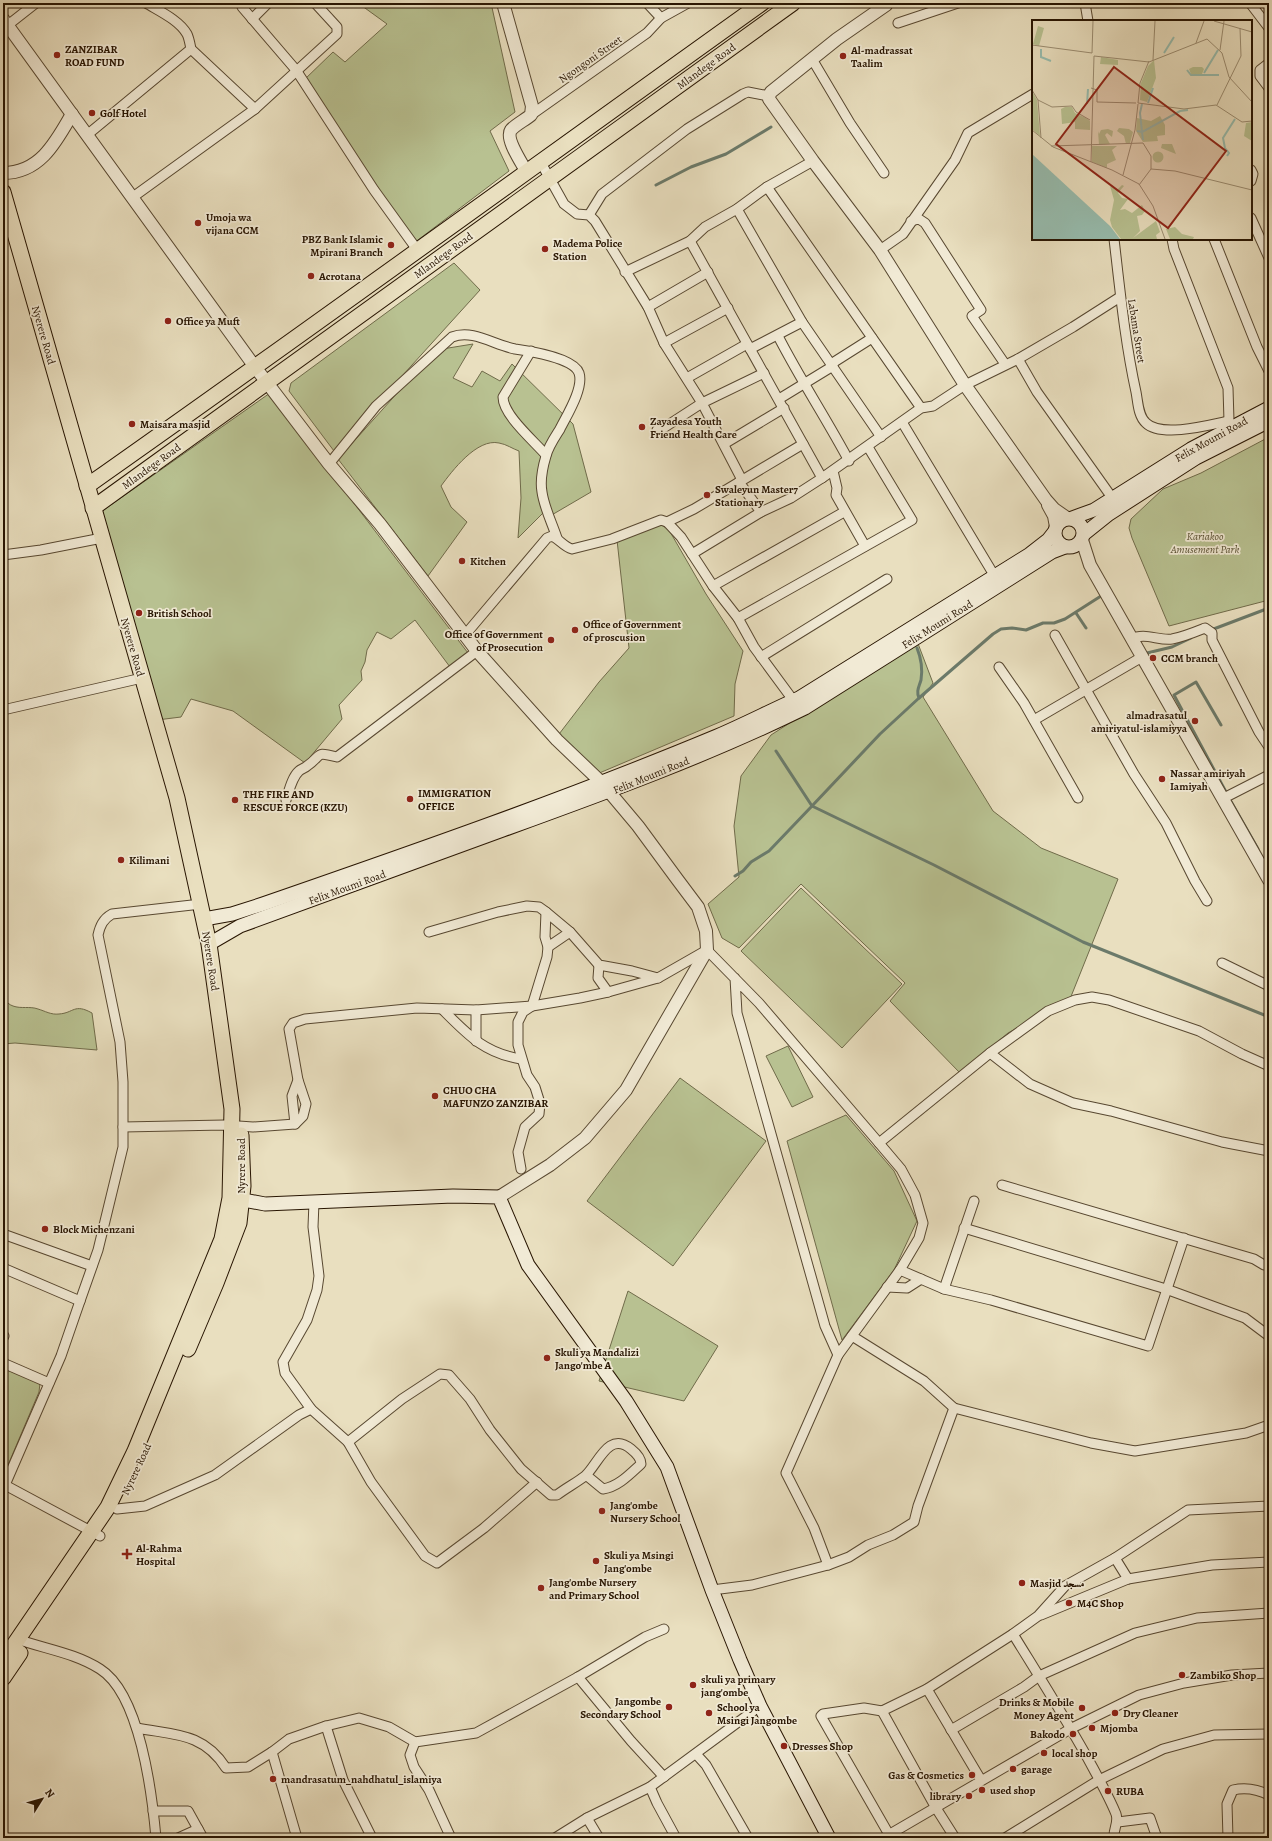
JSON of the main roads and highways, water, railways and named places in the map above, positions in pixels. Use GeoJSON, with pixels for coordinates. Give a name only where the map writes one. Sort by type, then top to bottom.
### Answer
{"type":"FeatureCollection","features":[{"type":"Feature","properties":{"kind":"main road","name":"Mlandege Road"},"geometry":{"type":"LineString","coordinates":[[93,508],[793,3]]}},
{"type":"Feature","properties":{"kind":"main road","name":"Mlandege Road"},"geometry":{"type":"LineString","coordinates":[[87,486],[418,251],[526,171],[756,7]]}},
{"type":"Feature","properties":{"kind":"main road"},"geometry":{"type":"LineString","coordinates":[[756,7],[762,26]]}},
{"type":"Feature","properties":{"kind":"main road"},"geometry":{"type":"LineString","coordinates":[[641,89],[653,104]]}},
{"type":"Feature","properties":{"kind":"main road"},"geometry":{"type":"LineString","coordinates":[[585,129],[596,146]]}},
{"type":"Feature","properties":{"kind":"main road","name":"Nyerere Road"},"geometry":{"type":"LineString","coordinates":[[3,192],[177,798],[209,944],[232,1109]]}},
{"type":"Feature","properties":{"kind":"main road"},"geometry":{"type":"LineString","coordinates":[[477,207],[488,223]]}},
{"type":"Feature","properties":{"kind":"main road","name":"Felix Moumi Road"},"geometry":{"type":"LineString","coordinates":[[1069,518],[1094,510],[1230,424],[1269,408]]}},
{"type":"Feature","properties":{"kind":"main road","name":"Felix Moumi Road"},"geometry":{"type":"LineString","coordinates":[[209,944],[240,926],[443,847],[605,787],[718,735],[797,705],[957,605],[1052,552],[1075,542],[1109,514],[1196,458],[1269,421]]}},
{"type":"Feature","properties":{"kind":"main road"},"geometry":{"type":"LineString","coordinates":[[1069,518],[1082,526],[1075,542],[1056,539],[1055,529],[1060,521],[1069,518]]}},
{"type":"Feature","properties":{"kind":"main road","name":"Felix Moumi Road"},"geometry":{"type":"LineString","coordinates":[[957,605],[994,576],[1030,554],[1048,540],[1055,529]]}},
{"type":"Feature","properties":{"kind":"main road","name":"Felix Moumi Road"},"geometry":{"type":"LineString","coordinates":[[204,919],[245,910],[443,847]]}},
{"type":"Feature","properties":{"kind":"main road","name":"Nyrere Road"},"geometry":{"type":"LineString","coordinates":[[96,1534],[135,1451],[222,1238],[235,1199],[243,1186],[237,1126],[232,1109]]}},
{"type":"Feature","properties":{"kind":"main road"},"geometry":{"type":"LineString","coordinates":[[235,1199],[265,1204],[453,1196],[499,1197],[528,1265],[626,1401],[667,1467],[712,1590],[760,1706],[830,1838]]}},
{"type":"Feature","properties":{"kind":"main road","name":"Nyrere Road"},"geometry":{"type":"LineString","coordinates":[[3,1678],[22,1641],[96,1534],[117,1509],[145,1449],[216,1283],[239,1223],[235,1199]]}},
{"type":"Feature","properties":{"kind":"main road","name":"Nyrere Road"},"geometry":{"type":"LineString","coordinates":[[3,1661],[22,1641]]}},
{"type":"Feature","properties":{"kind":"waterway"},"geometry":{"type":"LineString","coordinates":[[656,185],[691,167],[726,154],[771,127]]}},
{"type":"Feature","properties":{"kind":"waterway"},"geometry":{"type":"LineString","coordinates":[[776,751],[812,806],[880,734],[993,634],[1001,629],[1012,628],[1026,630],[1043,623],[1054,623],[1065,619],[1101,596]]}},
{"type":"Feature","properties":{"kind":"waterway"},"geometry":{"type":"LineString","coordinates":[[1211,630],[1269,608]]}},
{"type":"Feature","properties":{"kind":"waterway"},"geometry":{"type":"LineString","coordinates":[[1076,613],[1086,628]]}},
{"type":"Feature","properties":{"kind":"waterway"},"geometry":{"type":"LineString","coordinates":[[1147,653],[1172,647],[1191,638]]}},
{"type":"Feature","properties":{"kind":"waterway"},"geometry":{"type":"LineString","coordinates":[[917,648],[922,667],[922,676],[918,691],[919,698]]}},
{"type":"Feature","properties":{"kind":"waterway"},"geometry":{"type":"LineString","coordinates":[[1221,725],[1196,682],[1174,695],[1226,792]]}},
{"type":"Feature","properties":{"kind":"waterway"},"geometry":{"type":"LineString","coordinates":[[1229,798],[1258,849]]}},
{"type":"Feature","properties":{"kind":"waterway"},"geometry":{"type":"LineString","coordinates":[[735,876],[743,871],[751,862],[769,851],[812,806],[934,865],[1083,942],[1269,1017]]}},
{"type":"Feature","properties":{"kind":"place","name":"ZANZIBAR ROAD FUND"},"geometry":{"type":"Point","coordinates":[57,55]}},
{"type":"Feature","properties":{"kind":"place","name":"Al-madrassat Taalim"},"geometry":{"type":"Point","coordinates":[843,56]}},
{"type":"Feature","properties":{"kind":"place","name":"Golf Hotel"},"geometry":{"type":"Point","coordinates":[92,113]}},
{"type":"Feature","properties":{"kind":"place","name":"Umoja wa vijana CCM"},"geometry":{"type":"Point","coordinates":[198,223]}},
{"type":"Feature","properties":{"kind":"place","name":"PBZ Bank Islamic Mpirani Branch"},"geometry":{"type":"Point","coordinates":[391,245]}},
{"type":"Feature","properties":{"kind":"place","name":"Madema Police Station"},"geometry":{"type":"Point","coordinates":[545,249]}},
{"type":"Feature","properties":{"kind":"place","name":"Acrotana"},"geometry":{"type":"Point","coordinates":[311,276]}},
{"type":"Feature","properties":{"kind":"place","name":"Office ya Muft"},"geometry":{"type":"Point","coordinates":[168,321]}},
{"type":"Feature","properties":{"kind":"place","name":"Maisara masjid"},"geometry":{"type":"Point","coordinates":[132,424]}},
{"type":"Feature","properties":{"kind":"place","name":"Zayadesa Youth Friend Health Care"},"geometry":{"type":"Point","coordinates":[642,427]}},
{"type":"Feature","properties":{"kind":"place","name":"Swaleyun Master7 Stationary"},"geometry":{"type":"Point","coordinates":[707,495]}},
{"type":"Feature","properties":{"kind":"place","name":"Kitchen"},"geometry":{"type":"Point","coordinates":[462,561]}},
{"type":"Feature","properties":{"kind":"place","name":"British School"},"geometry":{"type":"Point","coordinates":[139,613]}},
{"type":"Feature","properties":{"kind":"place","name":"Office of Government of proscusion"},"geometry":{"type":"Point","coordinates":[575,630]}},
{"type":"Feature","properties":{"kind":"place","name":"Office of Government of Prosecution"},"geometry":{"type":"Point","coordinates":[551,640]}},
{"type":"Feature","properties":{"kind":"place","name":"CCM branch"},"geometry":{"type":"Point","coordinates":[1153,658]}},
{"type":"Feature","properties":{"kind":"place","name":"almadrasatul amiriyatul-islamiyya"},"geometry":{"type":"Point","coordinates":[1195,721]}},
{"type":"Feature","properties":{"kind":"place","name":"Nassar amiriyah Iamiyah"},"geometry":{"type":"Point","coordinates":[1162,779]}},
{"type":"Feature","properties":{"kind":"place","name":"IMMIGRATION OFFICE"},"geometry":{"type":"Point","coordinates":[410,799]}},
{"type":"Feature","properties":{"kind":"place","name":"THE FIRE AND RESCUE FORCE (KZU)"},"geometry":{"type":"Point","coordinates":[235,800]}},
{"type":"Feature","properties":{"kind":"place","name":"Kilimani"},"geometry":{"type":"Point","coordinates":[121,860]}},
{"type":"Feature","properties":{"kind":"place","name":"CHUO CHA MAFUNZO ZANZIBAR"},"geometry":{"type":"Point","coordinates":[435,1096]}},
{"type":"Feature","properties":{"kind":"place","name":"Block Michenzani"},"geometry":{"type":"Point","coordinates":[45,1229]}},
{"type":"Feature","properties":{"kind":"place","name":"Skuli ya Mandalizi Jango'mbe A"},"geometry":{"type":"Point","coordinates":[547,1358]}},
{"type":"Feature","properties":{"kind":"place","name":"Jang'ombe Nursery School"},"geometry":{"type":"Point","coordinates":[602,1511]}},
{"type":"Feature","properties":{"kind":"place","name":"Al-Rahma Hospital"},"geometry":{"type":"Point","coordinates":[127,1554]}},
{"type":"Feature","properties":{"kind":"place","name":"Skuli ya Msingi Jang'ombe"},"geometry":{"type":"Point","coordinates":[596,1561]}},
{"type":"Feature","properties":{"kind":"place","name":"Masjid مسجد"},"geometry":{"type":"Point","coordinates":[1022,1583]}},
{"type":"Feature","properties":{"kind":"place","name":"Jang'ombe Nursery and Primary School"},"geometry":{"type":"Point","coordinates":[541,1588]}},
{"type":"Feature","properties":{"kind":"place","name":"M4C Shop"},"geometry":{"type":"Point","coordinates":[1069,1603]}},
{"type":"Feature","properties":{"kind":"place","name":"Zambiko Shop"},"geometry":{"type":"Point","coordinates":[1182,1675]}},
{"type":"Feature","properties":{"kind":"place","name":"skuli ya primary jang'ombe"},"geometry":{"type":"Point","coordinates":[693,1685]}},
{"type":"Feature","properties":{"kind":"place","name":"Jangombe Secondary School"},"geometry":{"type":"Point","coordinates":[669,1707]}},
{"type":"Feature","properties":{"kind":"place","name":"Drinks & Mobile Money Agent"},"geometry":{"type":"Point","coordinates":[1082,1708]}},
{"type":"Feature","properties":{"kind":"place","name":"School ya Msingi Jangombe"},"geometry":{"type":"Point","coordinates":[709,1713]}},
{"type":"Feature","properties":{"kind":"place","name":"Dry Cleaner"},"geometry":{"type":"Point","coordinates":[1115,1713]}},
{"type":"Feature","properties":{"kind":"place","name":"Mjomba"},"geometry":{"type":"Point","coordinates":[1092,1728]}},
{"type":"Feature","properties":{"kind":"place","name":"Bakodo"},"geometry":{"type":"Point","coordinates":[1073,1734]}},
{"type":"Feature","properties":{"kind":"place","name":"Dresses Shop"},"geometry":{"type":"Point","coordinates":[784,1746]}},
{"type":"Feature","properties":{"kind":"place","name":"local shop"},"geometry":{"type":"Point","coordinates":[1044,1753]}},
{"type":"Feature","properties":{"kind":"place","name":"garage"},"geometry":{"type":"Point","coordinates":[1013,1769]}},
{"type":"Feature","properties":{"kind":"place","name":"Gas & Cosmetics"},"geometry":{"type":"Point","coordinates":[972,1775]}},
{"type":"Feature","properties":{"kind":"place","name":"mandrasatum_nahdhatul_islamiya"},"geometry":{"type":"Point","coordinates":[273,1779]}},
{"type":"Feature","properties":{"kind":"place","name":"used shop"},"geometry":{"type":"Point","coordinates":[982,1790]}},
{"type":"Feature","properties":{"kind":"place","name":"RUBA"},"geometry":{"type":"Point","coordinates":[1108,1791]}},
{"type":"Feature","properties":{"kind":"place","name":"library"},"geometry":{"type":"Point","coordinates":[969,1796]}},
{"type":"Feature","properties":{"kind":"park label","name":"Kariakoo Amusement Park"},"geometry":{"type":"Point","coordinates":[1205,542]}}]}
